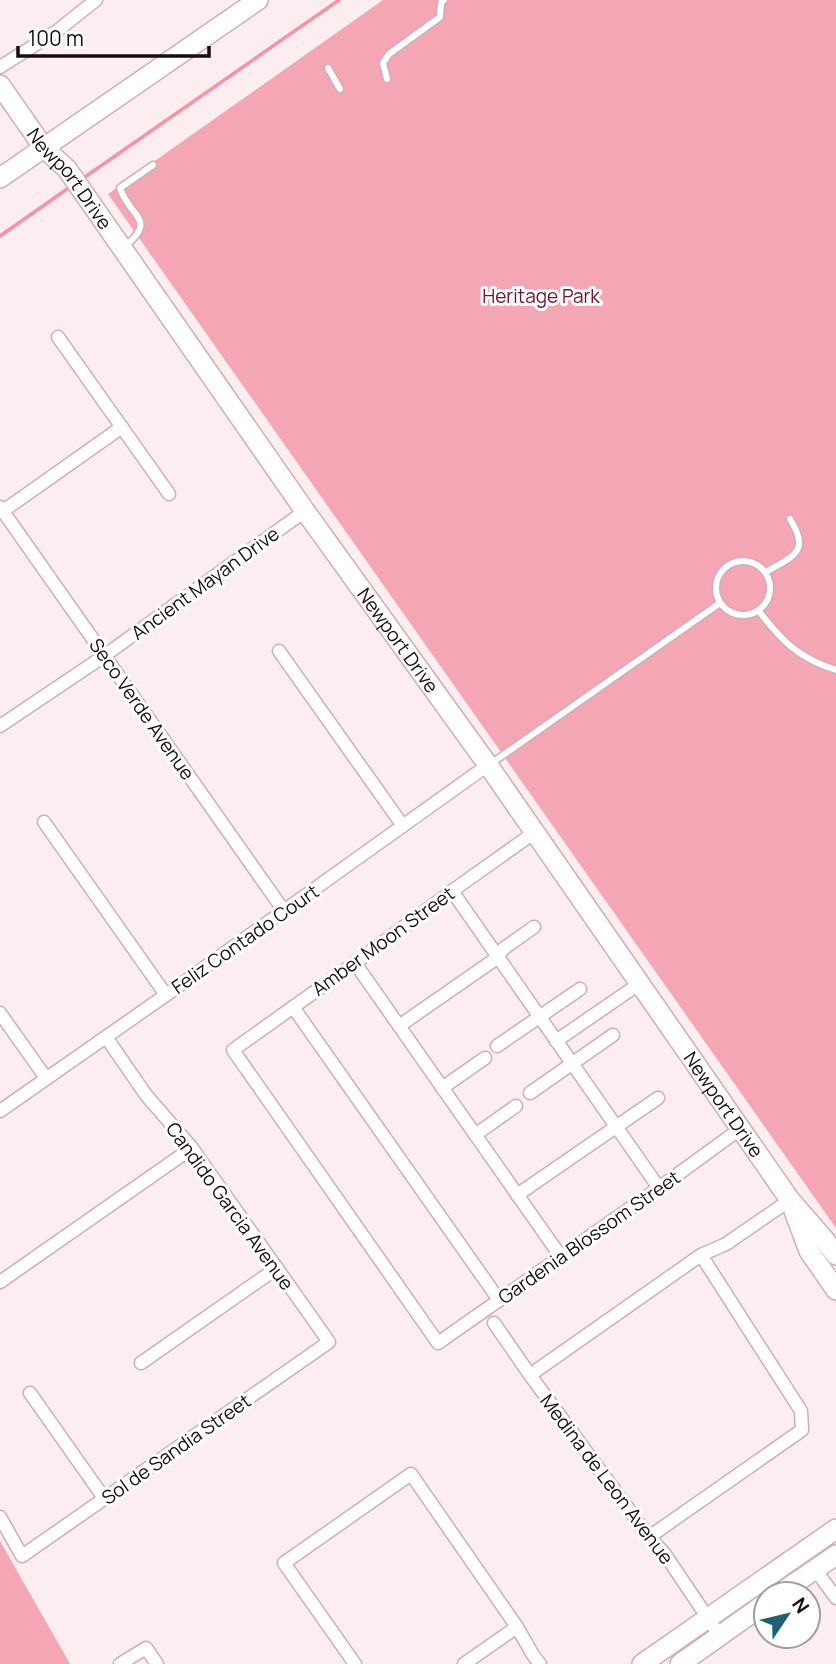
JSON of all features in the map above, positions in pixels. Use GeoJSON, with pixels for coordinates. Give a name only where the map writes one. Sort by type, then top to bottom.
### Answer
{"type":"FeatureCollection","features":[{"type":"Feature","properties":{"kind":"street"},"geometry":{"type":"LineString","coordinates":[[0,67],[57,31],[96,0]]}},
{"type":"Feature","properties":{"kind":"street"},"geometry":{"type":"LineString","coordinates":[[0,178],[258,0]]}},
{"type":"Feature","properties":{"kind":"street","name":"Newport Drive"},"geometry":{"type":"LineString","coordinates":[[0,85],[44,148],[67,169],[305,511],[535,832],[790,1200],[836,1255]]}},
{"type":"Feature","properties":{"kind":"street"},"geometry":{"type":"LineString","coordinates":[[58,337],[169,494]]}},
{"type":"Feature","properties":{"kind":"street"},"geometry":{"type":"LineString","coordinates":[[1,509],[122,427]]}},
{"type":"Feature","properties":{"kind":"street","name":"Seco Verde Avenue"},"geometry":{"type":"LineString","coordinates":[[1,509],[285,911]]}},
{"type":"Feature","properties":{"kind":"street","name":"Ancient Mayan Drive"},"geometry":{"type":"LineString","coordinates":[[0,726],[104,656],[305,511]]}},
{"type":"Feature","properties":{"kind":"street"},"geometry":{"type":"LineString","coordinates":[[279,651],[403,826]]}},
{"type":"Feature","properties":{"kind":"street","name":"Feliz Contado Court"},"geometry":{"type":"LineString","coordinates":[[0,1111],[488,765]]}},
{"type":"Feature","properties":{"kind":"street"},"geometry":{"type":"LineString","coordinates":[[44,822],[166,995]]}},
{"type":"Feature","properties":{"kind":"street","name":"Amber Moon Street"},"geometry":{"type":"LineString","coordinates":[[438,1343],[233,1051],[535,832]]}},
{"type":"Feature","properties":{"kind":"street"},"geometry":{"type":"LineString","coordinates":[[452,891],[659,1188]]}},
{"type":"Feature","properties":{"kind":"street"},"geometry":{"type":"LineString","coordinates":[[399,1026],[497,958],[503,949],[534,927]]}},
{"type":"Feature","properties":{"kind":"street"},"geometry":{"type":"LineString","coordinates":[[355,963],[561,1257]]}},
{"type":"Feature","properties":{"kind":"street"},"geometry":{"type":"LineString","coordinates":[[556,1041],[639,984]]}},
{"type":"Feature","properties":{"kind":"street"},"geometry":{"type":"LineString","coordinates":[[498,1046],[580,989]]}},
{"type":"Feature","properties":{"kind":"street"},"geometry":{"type":"LineString","coordinates":[[293,1007],[499,1300]]}},
{"type":"Feature","properties":{"kind":"street"},"geometry":{"type":"LineString","coordinates":[[0,1013],[46,1079]]}},
{"type":"Feature","properties":{"kind":"street"},"geometry":{"type":"LineString","coordinates":[[530,1093],[613,1035]]}},
{"type":"Feature","properties":{"kind":"street","name":"Candido Garcia Avenue"},"geometry":{"type":"LineString","coordinates":[[106,1037],[146,1095],[192,1148],[329,1342]]}},
{"type":"Feature","properties":{"kind":"street"},"geometry":{"type":"LineString","coordinates":[[442,1088],[485,1058]]}},
{"type":"Feature","properties":{"kind":"street"},"geometry":{"type":"LineString","coordinates":[[517,1195],[658,1098]]}},
{"type":"Feature","properties":{"kind":"street"},"geometry":{"type":"LineString","coordinates":[[475,1135],[516,1106]]}},
{"type":"Feature","properties":{"kind":"street","name":"Gardenia Blossom Street"},"geometry":{"type":"LineString","coordinates":[[438,1343],[740,1129]]}},
{"type":"Feature","properties":{"kind":"street"},"geometry":{"type":"LineString","coordinates":[[0,1282],[192,1148]]}},
{"type":"Feature","properties":{"kind":"street"},"geometry":{"type":"LineString","coordinates":[[530,1375],[701,1255],[726,1244],[790,1200]]}},
{"type":"Feature","properties":{"kind":"street","name":"Newport Drive"},"geometry":{"type":"LineString","coordinates":[[790,1200],[809,1251],[836,1290]]}},
{"type":"Feature","properties":{"kind":"street"},"geometry":{"type":"LineString","coordinates":[[649,1537],[802,1430],[801,1411],[701,1255]]}},
{"type":"Feature","properties":{"kind":"street"},"geometry":{"type":"LineString","coordinates":[[141,1363],[277,1269]]}},
{"type":"Feature","properties":{"kind":"street","name":"Medina de Leon Avenue"},"geometry":{"type":"LineString","coordinates":[[494,1323],[649,1537],[664,1553],[720,1636]]}},
{"type":"Feature","properties":{"kind":"street","name":"Sol de Sandia Street"},"geometry":{"type":"LineString","coordinates":[[0,1517],[22,1556],[329,1342]]}},
{"type":"Feature","properties":{"kind":"street"},"geometry":{"type":"LineString","coordinates":[[30,1393],[104,1498]]}},
{"type":"Feature","properties":{"kind":"street"},"geometry":{"type":"LineString","coordinates":[[355,1664],[284,1563],[411,1474],[517,1626],[540,1664]]}},
{"type":"Feature","properties":{"kind":"street"},"geometry":{"type":"LineString","coordinates":[[642,1664],[836,1529]]}},
{"type":"Feature","properties":{"kind":"street"},"geometry":{"type":"LineString","coordinates":[[800,1580],[836,1555]]}},
{"type":"Feature","properties":{"kind":"street"},"geometry":{"type":"LineString","coordinates":[[816,1569],[836,1598]]}},
{"type":"Feature","properties":{"kind":"street"},"geometry":{"type":"LineString","coordinates":[[680,1664],[752,1613]]}},
{"type":"Feature","properties":{"kind":"street"},"geometry":{"type":"LineString","coordinates":[[464,1664],[517,1626]]}},
{"type":"Feature","properties":{"kind":"street"},"geometry":{"type":"LineString","coordinates":[[120,1664],[146,1648],[158,1664]]}},
{"type":"Feature","properties":{"kind":"lane"},"geometry":{"type":"LineString","coordinates":[[387,79],[383,63],[389,54],[440,17],[441,3],[444,0]]}},
{"type":"Feature","properties":{"kind":"lane"},"geometry":{"type":"LineString","coordinates":[[328,68],[340,89]]}},
{"type":"Feature","properties":{"kind":"lane"},"geometry":{"type":"LineString","coordinates":[[122,248],[135,238],[141,226],[120,188],[153,165]]}},
{"type":"Feature","properties":{"kind":"lane"},"geometry":{"type":"LineString","coordinates":[[766,572],[796,552],[801,542],[790,519]]}},
{"type":"Feature","properties":{"kind":"lane"},"geometry":{"type":"LineString","coordinates":[[735,561],[752,562],[766,572],[770,590],[768,599],[758,610],[737,615],[720,603],[715,588],[716,579],[721,571],[735,561]]}},
{"type":"Feature","properties":{"kind":"lane"},"geometry":{"type":"LineString","coordinates":[[488,765],[720,603]]}},
{"type":"Feature","properties":{"kind":"lane"},"geometry":{"type":"LineString","coordinates":[[758,610],[778,635],[799,654],[836,670]]}},
{"type":"Feature","properties":{"kind":"green space","name":"Heritage Park"},"geometry":{"type":"Polygon","coordinates":[[[383,0],[836,0],[836,1228],[108,194],[383,0]]]}},
{"type":"Feature","properties":{"kind":"green space"},"geometry":{"type":"Polygon","coordinates":[[[0,1541],[70,1664],[0,1664],[0,1541]]]}},
{"type":"Feature","properties":{"kind":"waterway"},"geometry":{"type":"LineString","coordinates":[[82,179],[339,0]]}},
{"type":"Feature","properties":{"kind":"waterway"},"geometry":{"type":"LineString","coordinates":[[0,236],[70,187]]}}]}
